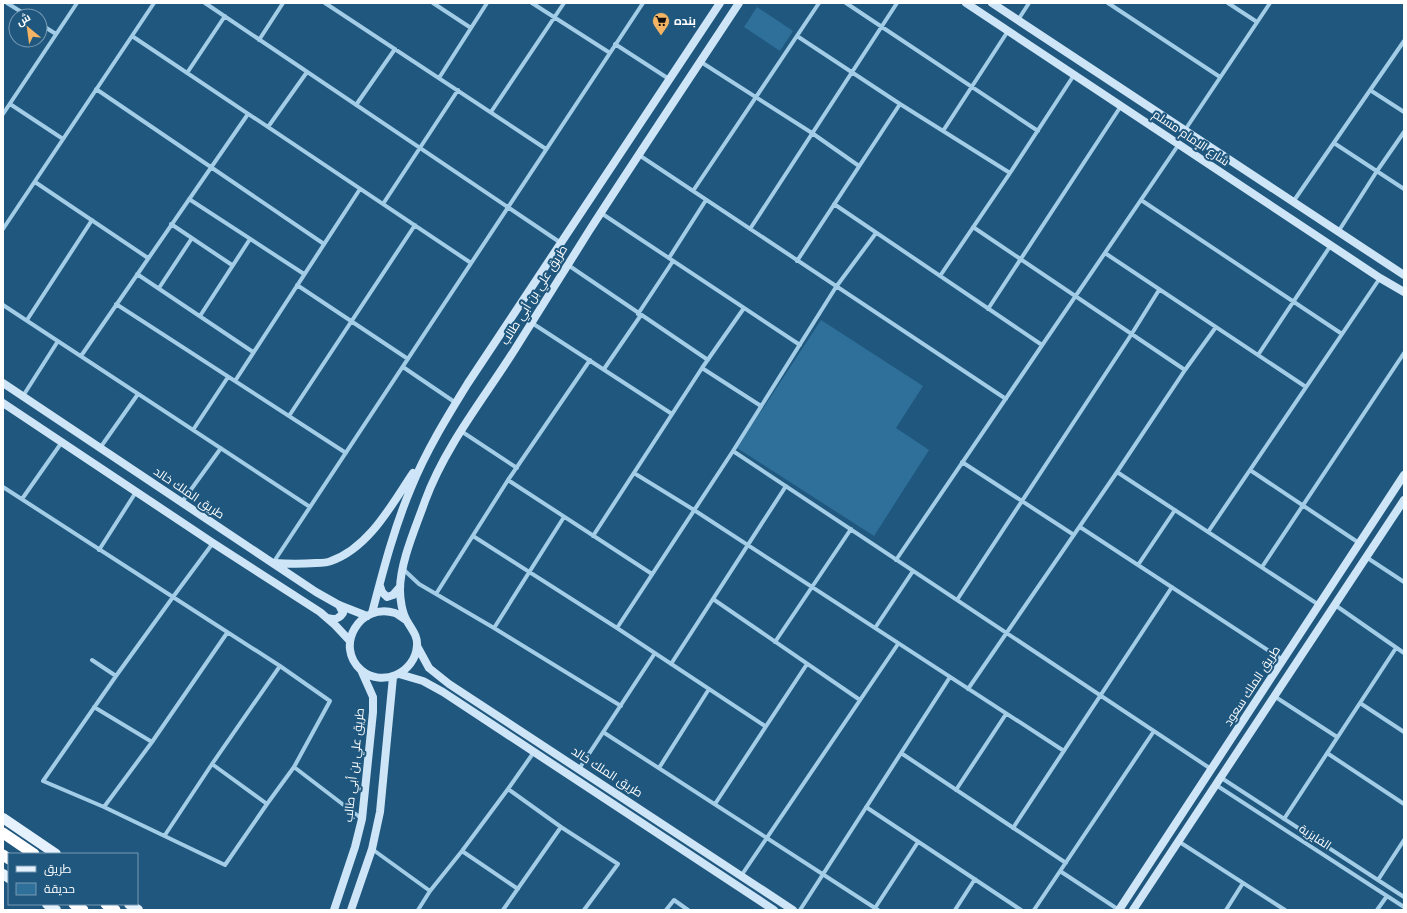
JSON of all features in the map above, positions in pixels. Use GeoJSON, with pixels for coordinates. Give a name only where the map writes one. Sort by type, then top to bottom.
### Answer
{"type":"FeatureCollection","features":[{"type":"Feature","properties":{"kind":"highway"},"geometry":{"type":"LineString","coordinates":[[3,833],[33,853]]}},
{"type":"Feature","properties":{"kind":"main road","name":"طريق علي بن أبي طالب"},"geometry":{"type":"LineString","coordinates":[[369,614],[380,586],[401,514],[411,488],[436,436],[456,403],[720,3]]}},
{"type":"Feature","properties":{"kind":"main road","name":"طريق علي بن أبي طالب"},"geometry":{"type":"LineString","coordinates":[[406,620],[400,587],[403,569],[412,536],[427,495],[445,458],[601,213],[739,3]]}},
{"type":"Feature","properties":{"kind":"main road","name":"شارع الإمام مسلم"},"geometry":{"type":"LineString","coordinates":[[966,3],[1380,278],[1404,292]]}},
{"type":"Feature","properties":{"kind":"main road","name":"شارع الإمام مسلم"},"geometry":{"type":"LineString","coordinates":[[992,3],[1404,275]]}},
{"type":"Feature","properties":{"kind":"main road","name":"طريق الملك خالد"},"geometry":{"type":"LineString","coordinates":[[3,383],[316,592],[339,605],[369,614]]}},
{"type":"Feature","properties":{"kind":"main road"},"geometry":{"type":"LineString","coordinates":[[3,403],[213,543],[305,602],[328,618],[350,641]]}},
{"type":"Feature","properties":{"kind":"main road"},"geometry":{"type":"LineString","coordinates":[[273,563],[296,564],[330,562],[345,555],[377,526],[428,453]]}},
{"type":"Feature","properties":{"kind":"main road","name":"طريق الملك سعود"},"geometry":{"type":"LineString","coordinates":[[1119,910],[1404,475]]}},
{"type":"Feature","properties":{"kind":"main road","name":"طريق الملك سعود"},"geometry":{"type":"LineString","coordinates":[[1133,910],[1177,841],[1404,500]]}},
{"type":"Feature","properties":{"kind":"main road"},"geometry":{"type":"LineString","coordinates":[[380,586],[384,595],[390,597],[400,587]]}},
{"type":"Feature","properties":{"kind":"main road"},"geometry":{"type":"LineString","coordinates":[[328,618],[336,619],[340,617],[343,613],[339,605]]}},
{"type":"Feature","properties":{"kind":"main road"},"geometry":{"type":"LineString","coordinates":[[384,611],[396,614],[406,620],[416,636],[417,646],[414,657],[408,667],[396,675],[384,678],[376,677],[361,670],[354,662],[350,652],[350,641],[358,622],[369,614],[384,611]]}},
{"type":"Feature","properties":{"kind":"main road","name":"طريق الملك خالد"},"geometry":{"type":"LineString","coordinates":[[417,646],[424,673],[443,692],[774,910]]}},
{"type":"Feature","properties":{"kind":"main road","name":"طريق علي بن أبي طالب"},"geometry":{"type":"LineString","coordinates":[[334,910],[355,848],[362,819],[373,712],[373,697],[361,670]]}},
{"type":"Feature","properties":{"kind":"main road","name":"طريق الملك خالد"},"geometry":{"type":"LineString","coordinates":[[396,675],[424,673],[450,684],[793,910]]}},
{"type":"Feature","properties":{"kind":"main road"},"geometry":{"type":"LineString","coordinates":[[351,910],[372,849],[380,812],[396,675]]}},
{"type":"Feature","properties":{"kind":"main road"},"geometry":{"type":"LineString","coordinates":[[3,818],[55,853]]}},
{"type":"Feature","properties":{"kind":"street"},"geometry":{"type":"LineString","coordinates":[[3,114],[76,3]]}},
{"type":"Feature","properties":{"kind":"street"},"geometry":{"type":"LineString","coordinates":[[3,229],[154,3]]}},
{"type":"Feature","properties":{"kind":"street"},"geometry":{"type":"LineString","coordinates":[[205,3],[561,243]]}},
{"type":"Feature","properties":{"kind":"street"},"geometry":{"type":"LineString","coordinates":[[259,40],[282,3]]}},
{"type":"Feature","properties":{"kind":"street"},"geometry":{"type":"LineString","coordinates":[[325,3],[546,149]]}},
{"type":"Feature","properties":{"kind":"street"},"geometry":{"type":"LineString","coordinates":[[434,3],[470,28]]}},
{"type":"Feature","properties":{"kind":"street"},"geometry":{"type":"LineString","coordinates":[[439,78],[487,3]]}},
{"type":"Feature","properties":{"kind":"street"},"geometry":{"type":"LineString","coordinates":[[532,3],[610,53]]}},
{"type":"Feature","properties":{"kind":"street"},"geometry":{"type":"LineString","coordinates":[[491,112],[564,3]]}},
{"type":"Feature","properties":{"kind":"street"},"geometry":{"type":"LineString","coordinates":[[273,563],[643,3]]}},
{"type":"Feature","properties":{"kind":"street"},"geometry":{"type":"LineString","coordinates":[[693,192],[819,3]]}},
{"type":"Feature","properties":{"kind":"street"},"geometry":{"type":"LineString","coordinates":[[846,3],[1038,131]]}},
{"type":"Feature","properties":{"kind":"street"},"geometry":{"type":"LineString","coordinates":[[750,229],[897,3]]}},
{"type":"Feature","properties":{"kind":"street"},"geometry":{"type":"LineString","coordinates":[[1018,21],[1029,3]]}},
{"type":"Feature","properties":{"kind":"street"},"geometry":{"type":"LineString","coordinates":[[1108,3],[1220,77]]}},
{"type":"Feature","properties":{"kind":"street"},"geometry":{"type":"LineString","coordinates":[[1228,3],[1257,22]]}},
{"type":"Feature","properties":{"kind":"street"},"geometry":{"type":"LineString","coordinates":[[1185,130],[1270,3]]}},
{"type":"Feature","properties":{"kind":"street"},"geometry":{"type":"LineString","coordinates":[[187,73],[224,16]]}},
{"type":"Feature","properties":{"kind":"street"},"geometry":{"type":"LineString","coordinates":[[48,29],[56,34]]}},
{"type":"Feature","properties":{"kind":"street"},"geometry":{"type":"LineString","coordinates":[[943,131],[1008,31]]}},
{"type":"Feature","properties":{"kind":"street"},"geometry":{"type":"LineString","coordinates":[[132,36],[471,262]]}},
{"type":"Feature","properties":{"kind":"street"},"geometry":{"type":"LineString","coordinates":[[797,36],[900,104],[1010,173]]}},
{"type":"Feature","properties":{"kind":"street"},"geometry":{"type":"LineString","coordinates":[[1293,202],[1404,41]]}},
{"type":"Feature","properties":{"kind":"street"},"geometry":{"type":"LineString","coordinates":[[615,44],[669,79]]}},
{"type":"Feature","properties":{"kind":"street"},"geometry":{"type":"LineString","coordinates":[[356,105],[395,49]]}},
{"type":"Feature","properties":{"kind":"street"},"geometry":{"type":"LineString","coordinates":[[701,62],[812,133],[859,166]]}},
{"type":"Feature","properties":{"kind":"street"},"geometry":{"type":"LineString","coordinates":[[268,127],[307,72]]}},
{"type":"Feature","properties":{"kind":"street"},"geometry":{"type":"LineString","coordinates":[[940,276],[1038,131],[1074,74]]}},
{"type":"Feature","properties":{"kind":"street"},"geometry":{"type":"LineString","coordinates":[[96,89],[324,244]]}},
{"type":"Feature","properties":{"kind":"street"},"geometry":{"type":"LineString","coordinates":[[383,204],[458,90]]}},
{"type":"Feature","properties":{"kind":"street"},"geometry":{"type":"LineString","coordinates":[[1370,90],[1404,112]]}},
{"type":"Feature","properties":{"kind":"street"},"geometry":{"type":"LineString","coordinates":[[10,104],[63,139]]}},
{"type":"Feature","properties":{"kind":"street"},"geometry":{"type":"LineString","coordinates":[[797,261],[900,104]]}},
{"type":"Feature","properties":{"kind":"street"},"geometry":{"type":"LineString","coordinates":[[988,309],[1121,106]]}},
{"type":"Feature","properties":{"kind":"street"},"geometry":{"type":"LineString","coordinates":[[80,356],[248,114]]}},
{"type":"Feature","properties":{"kind":"street"},"geometry":{"type":"LineString","coordinates":[[1338,232],[1404,132]]}},
{"type":"Feature","properties":{"kind":"street"},"geometry":{"type":"LineString","coordinates":[[1334,143],[1404,189]]}},
{"type":"Feature","properties":{"kind":"street"},"geometry":{"type":"LineString","coordinates":[[896,560],[1179,144]]}},
{"type":"Feature","properties":{"kind":"street"},"geometry":{"type":"LineString","coordinates":[[639,156],[1006,399]]}},
{"type":"Feature","properties":{"kind":"street"},"geometry":{"type":"LineString","coordinates":[[35,182],[148,258]]}},
{"type":"Feature","properties":{"kind":"street"},"geometry":{"type":"LineString","coordinates":[[235,381],[360,189]]}},
{"type":"Feature","properties":{"kind":"street"},"geometry":{"type":"LineString","coordinates":[[189,199],[304,274]]}},
{"type":"Feature","properties":{"kind":"street"},"geometry":{"type":"LineString","coordinates":[[604,369],[639,315],[706,200]]}},
{"type":"Feature","properties":{"kind":"street"},"geometry":{"type":"LineString","coordinates":[[1141,200],[1342,334]]}},
{"type":"Feature","properties":{"kind":"street"},"geometry":{"type":"LineString","coordinates":[[834,204],[1042,345]]}},
{"type":"Feature","properties":{"kind":"street"},"geometry":{"type":"LineString","coordinates":[[601,213],[800,345]]}},
{"type":"Feature","properties":{"kind":"street"},"geometry":{"type":"LineString","coordinates":[[27,320],[92,220]]}},
{"type":"Feature","properties":{"kind":"street"},"geometry":{"type":"LineString","coordinates":[[171,224],[232,265]]}},
{"type":"Feature","properties":{"kind":"street"},"geometry":{"type":"LineString","coordinates":[[289,416],[415,225]]}},
{"type":"Feature","properties":{"kind":"street"},"geometry":{"type":"LineString","coordinates":[[973,227],[1184,370]]}},
{"type":"Feature","properties":{"kind":"street"},"geometry":{"type":"LineString","coordinates":[[617,628],[733,451],[836,287],[876,233]]}},
{"type":"Feature","properties":{"kind":"street"},"geometry":{"type":"LineString","coordinates":[[159,288],[192,238]]}},
{"type":"Feature","properties":{"kind":"street"},"geometry":{"type":"LineString","coordinates":[[200,316],[250,239]]}},
{"type":"Feature","properties":{"kind":"street"},"geometry":{"type":"LineString","coordinates":[[1258,355],[1331,245]]}},
{"type":"Feature","properties":{"kind":"street"},"geometry":{"type":"LineString","coordinates":[[1105,253],[1306,386]]}},
{"type":"Feature","properties":{"kind":"street"},"geometry":{"type":"LineString","coordinates":[[568,265],[639,315],[708,360]]}},
{"type":"Feature","properties":{"kind":"street"},"geometry":{"type":"LineString","coordinates":[[137,274],[253,352]]}},
{"type":"Feature","properties":{"kind":"street"},"geometry":{"type":"LineString","coordinates":[[1208,532],[1380,278]]}},
{"type":"Feature","properties":{"kind":"street"},"geometry":{"type":"LineString","coordinates":[[297,285],[408,359]]}},
{"type":"Feature","properties":{"kind":"street"},"geometry":{"type":"LineString","coordinates":[[957,600],[1159,290]]}},
{"type":"Feature","properties":{"kind":"street"},"geometry":{"type":"LineString","coordinates":[[116,304],[346,453]]}},
{"type":"Feature","properties":{"kind":"street"},"geometry":{"type":"LineString","coordinates":[[3,305],[310,507]]}},
{"type":"Feature","properties":{"kind":"street"},"geometry":{"type":"LineString","coordinates":[[593,536],[702,368],[744,308]]}},
{"type":"Feature","properties":{"kind":"street"},"geometry":{"type":"LineString","coordinates":[[532,322],[672,414]]}},
{"type":"Feature","properties":{"kind":"street"},"geometry":{"type":"LineString","coordinates":[[968,690],[1080,527],[1184,370],[1216,327]]}},
{"type":"Feature","properties":{"kind":"street"},"geometry":{"type":"LineString","coordinates":[[23,396],[58,341]]}},
{"type":"Feature","properties":{"kind":"street"},"geometry":{"type":"LineString","coordinates":[[1262,567],[1404,353]]}},
{"type":"Feature","properties":{"kind":"street"},"geometry":{"type":"LineString","coordinates":[[436,594],[508,480],[590,360]]}},
{"type":"Feature","properties":{"kind":"street"},"geometry":{"type":"LineString","coordinates":[[402,367],[456,403]]}},
{"type":"Feature","properties":{"kind":"street"},"geometry":{"type":"LineString","coordinates":[[702,368],[761,406]]}},
{"type":"Feature","properties":{"kind":"street"},"geometry":{"type":"LineString","coordinates":[[193,430],[228,377]]}},
{"type":"Feature","properties":{"kind":"street"},"geometry":{"type":"LineString","coordinates":[[100,448],[138,394]]}},
{"type":"Feature","properties":{"kind":"street"},"geometry":{"type":"LineString","coordinates":[[461,431],[516,468]]}},
{"type":"Feature","properties":{"kind":"street"},"geometry":{"type":"LineString","coordinates":[[22,499],[62,442]]}},
{"type":"Feature","properties":{"kind":"street"},"geometry":{"type":"LineString","coordinates":[[182,502],[221,448]]}},
{"type":"Feature","properties":{"kind":"street"},"geometry":{"type":"LineString","coordinates":[[733,451],[1211,769]]}},
{"type":"Feature","properties":{"kind":"street"},"geometry":{"type":"LineString","coordinates":[[962,462],[1074,535]]}},
{"type":"Feature","properties":{"kind":"street"},"geometry":{"type":"LineString","coordinates":[[1250,470],[1360,543]]}},
{"type":"Feature","properties":{"kind":"street"},"geometry":{"type":"LineString","coordinates":[[1117,472],[1319,605]]}},
{"type":"Feature","properties":{"kind":"street"},"geometry":{"type":"LineString","coordinates":[[634,473],[694,510],[968,690],[1064,751]]}},
{"type":"Feature","properties":{"kind":"street"},"geometry":{"type":"LineString","coordinates":[[508,480],[652,574]]}},
{"type":"Feature","properties":{"kind":"street"},"geometry":{"type":"LineString","coordinates":[[671,664],[786,486]]}},
{"type":"Feature","properties":{"kind":"street"},"geometry":{"type":"LineString","coordinates":[[3,487],[99,550],[173,598],[227,633],[280,666],[330,701],[294,767],[225,865],[165,835],[43,781],[116,676],[173,598],[213,543]]}},
{"type":"Feature","properties":{"kind":"street"},"geometry":{"type":"LineString","coordinates":[[99,550],[136,492]]}},
{"type":"Feature","properties":{"kind":"street"},"geometry":{"type":"LineString","coordinates":[[1138,565],[1175,510]]}},
{"type":"Feature","properties":{"kind":"street"},"geometry":{"type":"LineString","coordinates":[[494,628],[564,517]]}},
{"type":"Feature","properties":{"kind":"street"},"geometry":{"type":"LineString","coordinates":[[1080,527],[1283,660]]}},
{"type":"Feature","properties":{"kind":"street"},"geometry":{"type":"LineString","coordinates":[[775,642],[850,529]]}},
{"type":"Feature","properties":{"kind":"street"},"geometry":{"type":"LineString","coordinates":[[473,536],[656,653],[766,726]]}},
{"type":"Feature","properties":{"kind":"street"},"geometry":{"type":"LineString","coordinates":[[1366,557],[1404,582]]}},
{"type":"Feature","properties":{"kind":"street"},"geometry":{"type":"LineString","coordinates":[[403,569],[419,584],[621,706]]}},
{"type":"Feature","properties":{"kind":"street"},"geometry":{"type":"LineString","coordinates":[[875,628],[913,571]]}},
{"type":"Feature","properties":{"kind":"street"},"geometry":{"type":"LineString","coordinates":[[1013,828],[1172,587]]}},
{"type":"Feature","properties":{"kind":"street"},"geometry":{"type":"LineString","coordinates":[[713,599],[860,700]]}},
{"type":"Feature","properties":{"kind":"street"},"geometry":{"type":"LineString","coordinates":[[1335,604],[1404,654]]}},
{"type":"Feature","properties":{"kind":"street"},"geometry":{"type":"LineString","coordinates":[[104,807],[152,742],[227,633]]}},
{"type":"Feature","properties":{"kind":"street"},"geometry":{"type":"LineString","coordinates":[[742,876],[898,644]]}},
{"type":"Feature","properties":{"kind":"street"},"geometry":{"type":"LineString","coordinates":[[1284,819],[1396,648]]}},
{"type":"Feature","properties":{"kind":"street"},"geometry":{"type":"LineString","coordinates":[[579,769],[656,653]]}},
{"type":"Feature","properties":{"kind":"street"},"geometry":{"type":"LineString","coordinates":[[92,660],[116,676]]}},
{"type":"Feature","properties":{"kind":"street"},"geometry":{"type":"LineString","coordinates":[[715,804],[807,664]]}},
{"type":"Feature","properties":{"kind":"street"},"geometry":{"type":"LineString","coordinates":[[165,835],[280,666]]}},
{"type":"Feature","properties":{"kind":"street"},"geometry":{"type":"LineString","coordinates":[[800,910],[950,677]]}},
{"type":"Feature","properties":{"kind":"street"},"geometry":{"type":"LineString","coordinates":[[659,768],[709,689]]}},
{"type":"Feature","properties":{"kind":"street"},"geometry":{"type":"LineString","coordinates":[[1274,696],[1337,737]]}},
{"type":"Feature","properties":{"kind":"street"},"geometry":{"type":"LineString","coordinates":[[1360,703],[1404,732]]}},
{"type":"Feature","properties":{"kind":"street"},"geometry":{"type":"LineString","coordinates":[[94,707],[152,742]]}},
{"type":"Feature","properties":{"kind":"street"},"geometry":{"type":"LineString","coordinates":[[956,790],[1006,714]]}},
{"type":"Feature","properties":{"kind":"street"},"geometry":{"type":"LineString","coordinates":[[1034,910],[1154,731]]}},
{"type":"Feature","properties":{"kind":"street"},"geometry":{"type":"LineString","coordinates":[[603,732],[876,909],[918,842]]}},
{"type":"Feature","properties":{"kind":"street"},"geometry":{"type":"LineString","coordinates":[[418,910],[430,891],[462,851],[535,752]]}},
{"type":"Feature","properties":{"kind":"street"},"geometry":{"type":"LineString","coordinates":[[1327,753],[1404,804]]}},
{"type":"Feature","properties":{"kind":"street"},"geometry":{"type":"LineString","coordinates":[[901,754],[1066,863]]}},
{"type":"Feature","properties":{"kind":"street"},"geometry":{"type":"LineString","coordinates":[[212,764],[267,804]]}},
{"type":"Feature","properties":{"kind":"street"},"geometry":{"type":"LineString","coordinates":[[294,767],[362,819]]}},
{"type":"Feature","properties":{"kind":"street","name":"الفايزية"},"geometry":{"type":"LineString","coordinates":[[1218,781],[1284,819],[1404,897]]}},
{"type":"Feature","properties":{"kind":"street","name":"الفايزية"},"geometry":{"type":"LineString","coordinates":[[1218,781],[1404,907]]}},
{"type":"Feature","properties":{"kind":"street"},"geometry":{"type":"LineString","coordinates":[[508,789],[561,827],[618,864],[584,910]]}},
{"type":"Feature","properties":{"kind":"street"},"geometry":{"type":"LineString","coordinates":[[866,807],[1022,910]]}},
{"type":"Feature","properties":{"kind":"street"},"geometry":{"type":"LineString","coordinates":[[503,910],[561,827]]}},
{"type":"Feature","properties":{"kind":"street"},"geometry":{"type":"LineString","coordinates":[[1378,880],[1404,840]]}},
{"type":"Feature","properties":{"kind":"street"},"geometry":{"type":"LineString","coordinates":[[1177,841],[1285,910]]}},
{"type":"Feature","properties":{"kind":"street"},"geometry":{"type":"LineString","coordinates":[[372,849],[430,891]]}},
{"type":"Feature","properties":{"kind":"street"},"geometry":{"type":"LineString","coordinates":[[462,851],[518,889]]}},
{"type":"Feature","properties":{"kind":"street"},"geometry":{"type":"LineString","coordinates":[[1060,871],[1119,910]]}},
{"type":"Feature","properties":{"kind":"street"},"geometry":{"type":"LineString","coordinates":[[955,910],[975,879]]}},
{"type":"Feature","properties":{"kind":"street"},"geometry":{"type":"LineString","coordinates":[[1226,910],[1243,883]]}},
{"type":"Feature","properties":{"kind":"street"},"geometry":{"type":"LineString","coordinates":[[1378,910],[1387,896]]}},
{"type":"Feature","properties":{"kind":"street"},"geometry":{"type":"LineString","coordinates":[[666,910],[674,900],[688,910]]}},
{"type":"Feature","properties":{"kind":"green space"},"geometry":{"type":"Polygon","coordinates":[[[757,7],[793,31],[780,51],[744,27],[757,7]]]}},
{"type":"Feature","properties":{"kind":"green space"},"geometry":{"type":"Polygon","coordinates":[[[821,320],[923,386],[896,428],[929,450],[874,536],[737,448],[821,320]]]}},
{"type":"Feature","properties":{"kind":"place","name":"بنده"},"geometry":{"type":"Point","coordinates":[661,36]}}]}
